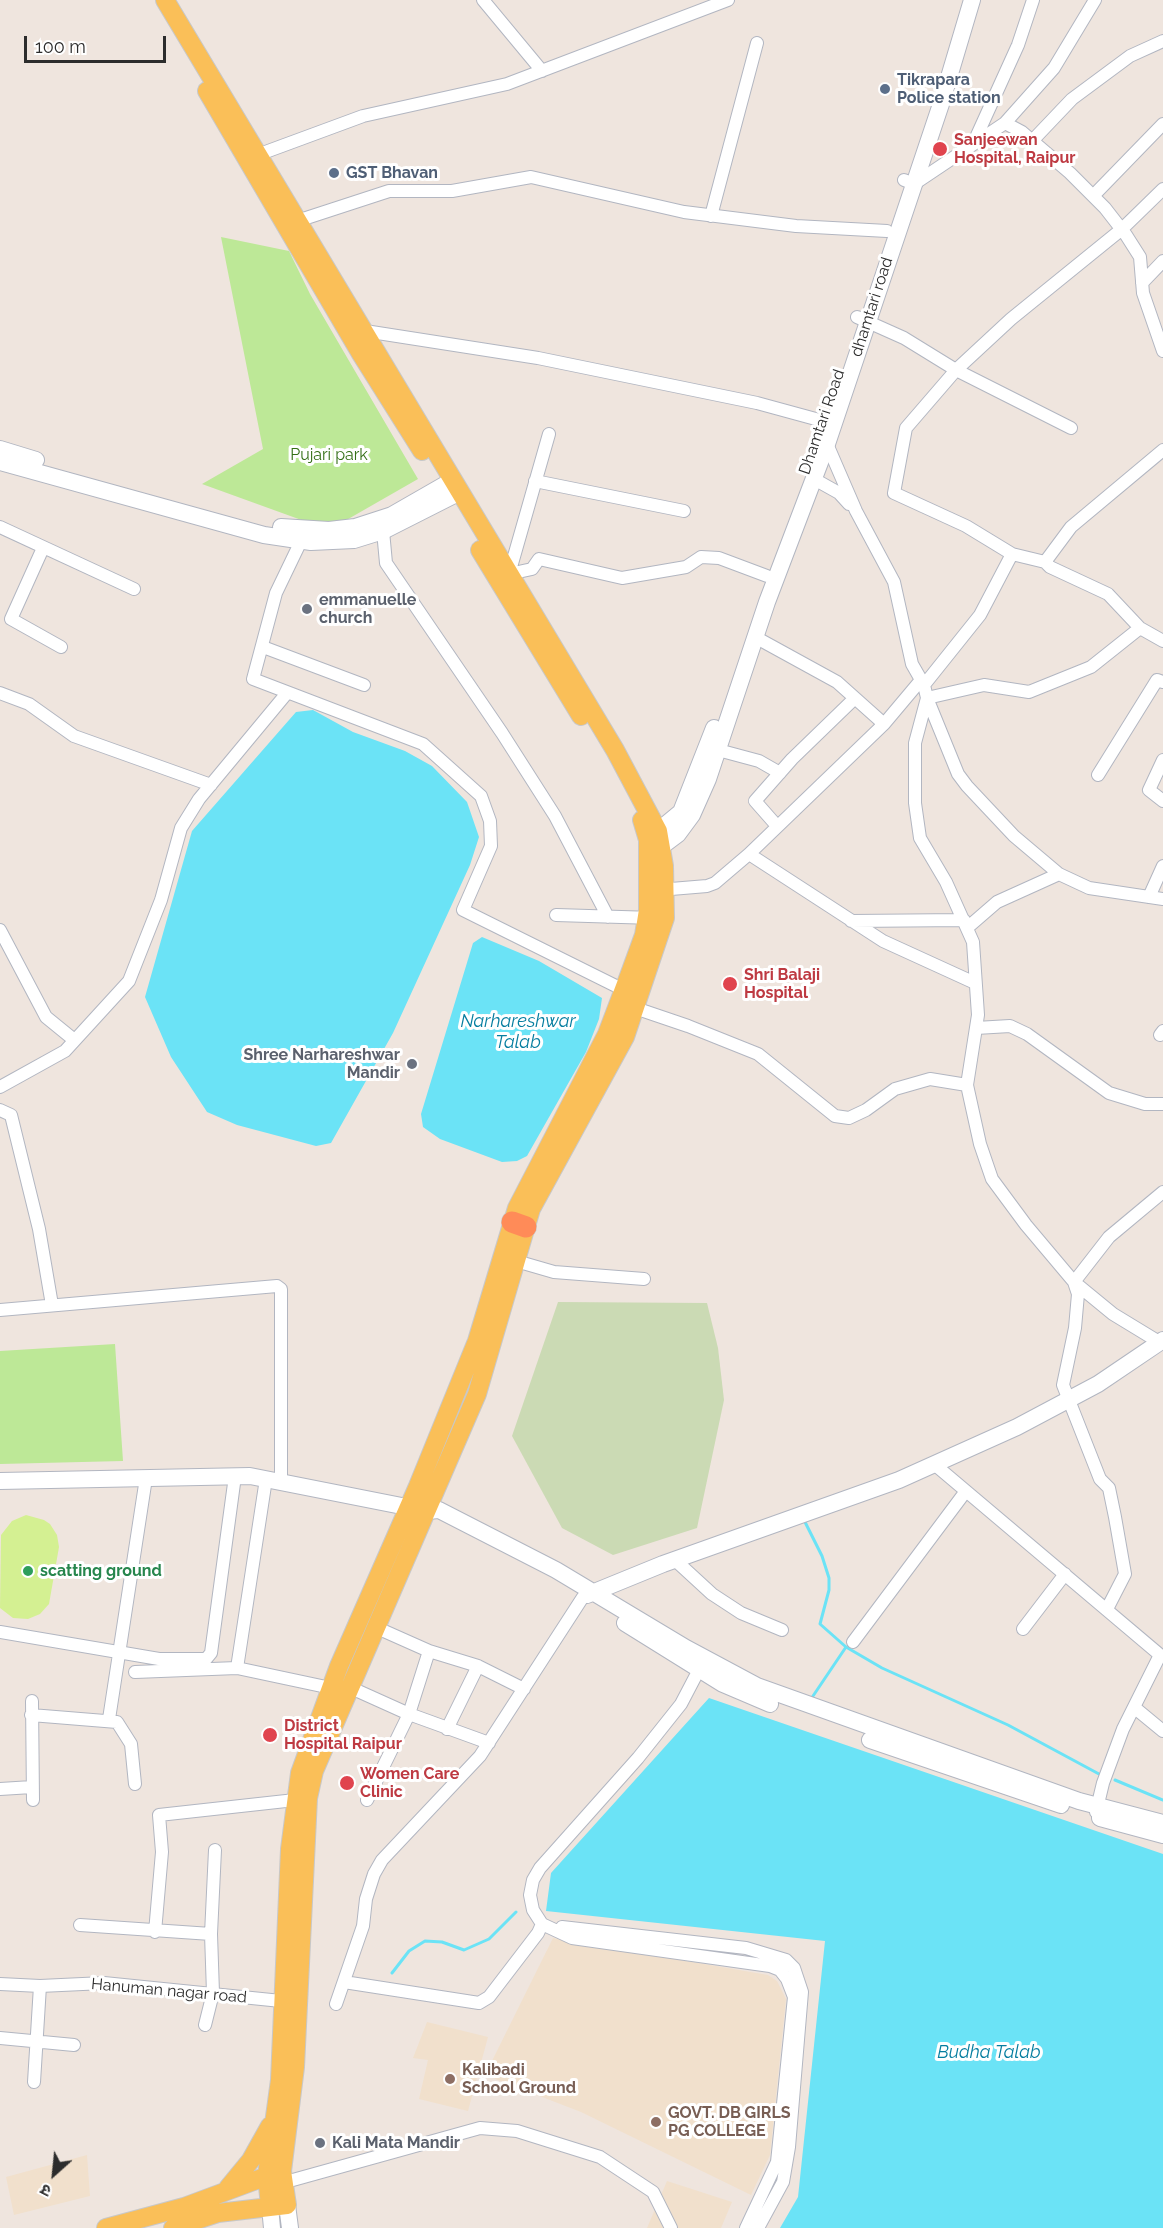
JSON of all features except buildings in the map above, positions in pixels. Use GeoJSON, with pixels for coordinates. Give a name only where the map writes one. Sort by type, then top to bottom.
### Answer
{"type":"FeatureCollection","features":[{"type":"Feature","properties":{"kind":"main road"},"geometry":{"type":"LineString","coordinates":[[152,0],[361,354],[509,574],[615,750],[654,840],[657,890],[656,918],[608,1072],[531,1209],[519,1225],[375,1627],[308,1746],[295,1800],[290,1849],[291,2002],[295,2067],[277,2176]]}},
{"type":"Feature","properties":{"kind":"main road"},"geometry":{"type":"LineString","coordinates":[[165,0],[365,331],[514,608],[624,784],[654,840]]}},
{"type":"Feature","properties":{"kind":"main road"},"geometry":{"type":"LineString","coordinates":[[173,2228],[218,2213],[278,2206],[275,2117],[291,2002],[308,1798],[314,1771],[340,1687],[418,1508],[477,1394],[516,1261],[519,1225]]}},
{"type":"Feature","properties":{"kind":"main road"},"geometry":{"type":"LineString","coordinates":[[225,2192],[251,2160],[275,2117]]}},
{"type":"Feature","properties":{"kind":"main road"},"geometry":{"type":"LineString","coordinates":[[106,2228],[184,2207],[277,2176]]}},
{"type":"Feature","properties":{"kind":"street"},"geometry":{"type":"LineString","coordinates":[[260,154],[363,116],[507,84],[580,54],[728,0]]}},
{"type":"Feature","properties":{"kind":"street","name":"Dhamtari Road"},"geometry":{"type":"LineString","coordinates":[[863,319],[887,231],[909,182],[962,0]]}},
{"type":"Feature","properties":{"kind":"street","name":"dhamtari road"},"geometry":{"type":"LineString","coordinates":[[654,840],[678,834],[692,815],[718,750],[755,637],[814,478],[823,433],[972,0]]}},
{"type":"Feature","properties":{"kind":"street"},"geometry":{"type":"LineString","coordinates":[[974,144],[1018,45],[1033,0]]}},
{"type":"Feature","properties":{"kind":"street"},"geometry":{"type":"LineString","coordinates":[[909,182],[1005,123],[1054,68],[1095,0]]}},
{"type":"Feature","properties":{"kind":"street"},"geometry":{"type":"LineString","coordinates":[[485,1],[542,71]]}},
{"type":"Feature","properties":{"kind":"street"},"geometry":{"type":"LineString","coordinates":[[1033,140],[1072,99],[1130,56],[1163,41]]}},
{"type":"Feature","properties":{"kind":"street"},"geometry":{"type":"LineString","coordinates":[[711,216],[757,43]]}},
{"type":"Feature","properties":{"kind":"street"},"geometry":{"type":"LineString","coordinates":[[1005,123],[1033,140],[1094,196],[1122,229],[1140,257],[1143,293],[1163,351]]}},
{"type":"Feature","properties":{"kind":"street"},"geometry":{"type":"LineString","coordinates":[[1094,196],[1163,124]]}},
{"type":"Feature","properties":{"kind":"street"},"geometry":{"type":"LineString","coordinates":[[297,220],[389,190],[452,191],[531,177],[684,212],[796,226],[887,231]]}},
{"type":"Feature","properties":{"kind":"street"},"geometry":{"type":"LineString","coordinates":[[1163,189],[1122,229],[1011,319],[956,370],[906,428],[894,493],[966,526],[1012,554],[1045,562],[1050,567],[1107,594],[1140,627],[1163,641]]}},
{"type":"Feature","properties":{"kind":"street"},"geometry":{"type":"LineString","coordinates":[[1142,283],[1163,261]]}},
{"type":"Feature","properties":{"kind":"street"},"geometry":{"type":"LineString","coordinates":[[863,319],[904,338],[956,370],[1071,428]]}},
{"type":"Feature","properties":{"kind":"street"},"geometry":{"type":"LineString","coordinates":[[365,331],[538,358],[757,403],[823,433],[856,511],[894,582],[912,664],[923,682],[927,698],[958,774],[1014,836],[1059,874],[1089,888],[1163,899]]}},
{"type":"Feature","properties":{"kind":"street","name":"Dhamtari Road"},"geometry":{"type":"LineString","coordinates":[[654,840],[685,804],[726,696],[767,576],[823,433]]}},
{"type":"Feature","properties":{"kind":"street"},"geometry":{"type":"LineString","coordinates":[[549,434],[509,574],[532,569],[538,559],[622,578],[686,567],[701,557],[719,558],[767,576]]}},
{"type":"Feature","properties":{"kind":"street"},"geometry":{"type":"LineString","coordinates":[[0,449],[162,498],[258,523],[304,530],[355,526],[392,516],[451,489]]}},
{"type":"Feature","properties":{"kind":"street"},"geometry":{"type":"LineString","coordinates":[[1045,562],[1071,527],[1163,450]]}},
{"type":"Feature","properties":{"kind":"street"},"geometry":{"type":"LineString","coordinates":[[0,462],[218,523],[301,541],[341,542],[383,531],[451,489]]}},
{"type":"Feature","properties":{"kind":"street"},"geometry":{"type":"LineString","coordinates":[[814,478],[839,493],[856,511]]}},
{"type":"Feature","properties":{"kind":"street"},"geometry":{"type":"LineString","coordinates":[[535,480],[684,511]]}},
{"type":"Feature","properties":{"kind":"street"},"geometry":{"type":"LineString","coordinates":[[0,527],[134,589]]}},
{"type":"Feature","properties":{"kind":"street"},"geometry":{"type":"LineString","coordinates":[[383,531],[386,563],[502,733],[555,816],[608,917]]}},
{"type":"Feature","properties":{"kind":"street"},"geometry":{"type":"LineString","coordinates":[[301,541],[276,593],[254,679],[287,693],[340,710],[423,744],[481,796],[490,821],[491,846],[463,910],[632,999],[688,1026],[758,1054],[835,1116],[849,1118],[866,1110],[895,1089],[930,1079],[967,1085]]}},
{"type":"Feature","properties":{"kind":"street"},"geometry":{"type":"LineString","coordinates":[[43,548],[10,619],[62,647]]}},
{"type":"Feature","properties":{"kind":"street"},"geometry":{"type":"LineString","coordinates":[[657,890],[715,883],[749,854],[884,724],[923,682],[980,615],[1012,554]]}},
{"type":"Feature","properties":{"kind":"street"},"geometry":{"type":"LineString","coordinates":[[927,698],[984,685],[1029,692],[1092,667],[1140,627]]}},
{"type":"Feature","properties":{"kind":"street"},"geometry":{"type":"LineString","coordinates":[[755,637],[837,682],[884,724]]}},
{"type":"Feature","properties":{"kind":"street"},"geometry":{"type":"LineString","coordinates":[[263,647],[364,685]]}},
{"type":"Feature","properties":{"kind":"street"},"geometry":{"type":"LineString","coordinates":[[1098,775],[1157,680],[1163,682]]}},
{"type":"Feature","properties":{"kind":"street"},"geometry":{"type":"LineString","coordinates":[[0,693],[29,704],[74,736],[211,785]]}},
{"type":"Feature","properties":{"kind":"street"},"geometry":{"type":"LineString","coordinates":[[0,1087],[25,1071],[64,1052],[73,1039],[109,1005],[129,981],[161,900],[181,828],[211,785],[287,693]]}},
{"type":"Feature","properties":{"kind":"street"},"geometry":{"type":"LineString","coordinates":[[777,826],[755,801],[855,698]]}},
{"type":"Feature","properties":{"kind":"street"},"geometry":{"type":"LineString","coordinates":[[336,2004],[363,1926],[372,1882],[382,1860],[463,1776],[489,1743],[589,1594],[675,1560],[899,1480],[1017,1428],[1098,1384],[1161,1341],[1113,1314],[1074,1282],[1026,1225],[992,1179],[973,1118],[967,1085],[978,1015],[973,942],[966,924],[920,838],[915,804],[915,750],[927,698]]}},
{"type":"Feature","properties":{"kind":"street"},"geometry":{"type":"LineString","coordinates":[[718,750],[759,761],[780,773]]}},
{"type":"Feature","properties":{"kind":"street"},"geometry":{"type":"LineString","coordinates":[[1163,760],[1149,790],[1163,801]]}},
{"type":"Feature","properties":{"kind":"street"},"geometry":{"type":"LineString","coordinates":[[749,854],[883,941],[975,983]]}},
{"type":"Feature","properties":{"kind":"street"},"geometry":{"type":"LineString","coordinates":[[1149,897],[1163,866]]}},
{"type":"Feature","properties":{"kind":"street"},"geometry":{"type":"LineString","coordinates":[[849,921],[966,924],[997,902],[1059,874]]}},
{"type":"Feature","properties":{"kind":"street"},"geometry":{"type":"LineString","coordinates":[[556,915],[656,918]]}},
{"type":"Feature","properties":{"kind":"street"},"geometry":{"type":"LineString","coordinates":[[0,930],[46,1017],[73,1039]]}},
{"type":"Feature","properties":{"kind":"street"},"geometry":{"type":"LineString","coordinates":[[976,1028],[1010,1026],[1027,1034],[1109,1093],[1145,1104],[1163,1104]]}},
{"type":"Feature","properties":{"kind":"street"},"geometry":{"type":"LineString","coordinates":[[0,1110],[11,1115],[39,1229],[52,1305]]}},
{"type":"Feature","properties":{"kind":"street"},"geometry":{"type":"LineString","coordinates":[[1074,1282],[1109,1237],[1163,1192]]}},
{"type":"Feature","properties":{"kind":"street"},"geometry":{"type":"LineString","coordinates":[[516,1261],[554,1272],[644,1279]]}},
{"type":"Feature","properties":{"kind":"street"},"geometry":{"type":"LineString","coordinates":[[1074,1282],[1078,1294],[1075,1328],[1063,1385],[1100,1479],[1109,1488],[1125,1574],[1107,1610]]}},
{"type":"Feature","properties":{"kind":"street"},"geometry":{"type":"LineString","coordinates":[[0,1310],[277,1286],[281,1289],[273,1481],[237,1668]]}},
{"type":"Feature","properties":{"kind":"street"},"geometry":{"type":"LineString","coordinates":[[934,1464],[1162,1654],[1159,1673],[1135,1708],[1119,1740],[1096,1811]]}},
{"type":"Feature","properties":{"kind":"street"},"geometry":{"type":"LineString","coordinates":[[0,1632],[159,1659],[194,1661],[206,1659],[211,1653],[235,1476]]}},
{"type":"Feature","properties":{"kind":"street"},"geometry":{"type":"LineString","coordinates":[[0,1481],[235,1476],[418,1508],[432,1519],[589,1594],[702,1664],[723,1684],[770,1704],[1163,1835]]}},
{"type":"Feature","properties":{"kind":"street"},"geometry":{"type":"LineString","coordinates":[[109,1719],[146,1478]]}},
{"type":"Feature","properties":{"kind":"street"},"geometry":{"type":"LineString","coordinates":[[853,1642],[966,1491]]}},
{"type":"Feature","properties":{"kind":"street"},"geometry":{"type":"LineString","coordinates":[[675,1560],[741,1613],[782,1630]]}},
{"type":"Feature","properties":{"kind":"street"},"geometry":{"type":"LineString","coordinates":[[1023,1629],[1065,1574]]}},
{"type":"Feature","properties":{"kind":"street"},"geometry":{"type":"LineString","coordinates":[[375,1627],[429,1651],[478,1666],[524,1689]]}},
{"type":"Feature","properties":{"kind":"street"},"geometry":{"type":"LineString","coordinates":[[367,1800],[409,1714],[429,1651]]}},
{"type":"Feature","properties":{"kind":"street"},"geometry":{"type":"LineString","coordinates":[[702,1664],[681,1704],[660,1731],[540,1868],[533,1880],[530,1895],[533,1910],[542,1924],[572,1938],[770,1966],[780,1970],[787,1979],[794,1998],[777,2162],[746,2228]]}},
{"type":"Feature","properties":{"kind":"street"},"geometry":{"type":"LineString","coordinates":[[447,1729],[478,1666]]}},
{"type":"Feature","properties":{"kind":"street"},"geometry":{"type":"LineString","coordinates":[[135,1672],[237,1668],[340,1687],[489,1743]]}},
{"type":"Feature","properties":{"kind":"street"},"geometry":{"type":"LineString","coordinates":[[0,1789],[32,1793],[32,1701]]}},
{"type":"Feature","properties":{"kind":"street"},"geometry":{"type":"LineString","coordinates":[[1135,1708],[1163,1731]]}},
{"type":"Feature","properties":{"kind":"street"},"geometry":{"type":"LineString","coordinates":[[31,1715],[109,1719],[117,1722],[131,1744],[135,1784]]}},
{"type":"Feature","properties":{"kind":"street"},"geometry":{"type":"LineString","coordinates":[[154,1932],[162,1852],[159,1815],[295,1800]]}},
{"type":"Feature","properties":{"kind":"street"},"geometry":{"type":"LineString","coordinates":[[1096,1811],[1163,1823]]}},
{"type":"Feature","properties":{"kind":"street"},"geometry":{"type":"LineString","coordinates":[[205,2025],[213,1993],[211,1934],[215,1850]]}},
{"type":"Feature","properties":{"kind":"street"},"geometry":{"type":"LineString","coordinates":[[533,1910],[551,1924],[568,1929],[746,1948],[786,1960],[794,1968],[802,1992],[789,2147],[783,2182],[758,2228]]}},
{"type":"Feature","properties":{"kind":"street"},"geometry":{"type":"LineString","coordinates":[[344,1982],[479,2003],[489,1997],[532,1941],[542,1924]]}},
{"type":"Feature","properties":{"kind":"street"},"geometry":{"type":"LineString","coordinates":[[80,1925],[154,1932],[211,1934]]}},
{"type":"Feature","properties":{"kind":"street","name":"Hanuman nagar road"},"geometry":{"type":"LineString","coordinates":[[0,1984],[40,1986],[104,1983],[291,2002]]}},
{"type":"Feature","properties":{"kind":"street"},"geometry":{"type":"LineString","coordinates":[[34,2082],[40,1986]]}},
{"type":"Feature","properties":{"kind":"street"},"geometry":{"type":"LineString","coordinates":[[0,2038],[74,2045]]}},
{"type":"Feature","properties":{"kind":"street"},"geometry":{"type":"LineString","coordinates":[[277,2176],[480,2128],[518,2131],[600,2157],[653,2192],[670,2228]]}},
{"type":"Feature","properties":{"kind":"street"},"geometry":{"type":"LineString","coordinates":[[272,2228],[278,2206]]}},
{"type":"Feature","properties":{"kind":"street"},"geometry":{"type":"LineString","coordinates":[[278,2206],[290,2228]]}},
{"type":"Feature","properties":{"kind":"shaded area"},"geometry":{"type":"Polygon","coordinates":[[[553,1938],[768,1975],[777,1981],[786,1999],[770,2155],[751,2195],[581,2112],[485,2075],[553,1938]]]}},
{"type":"Feature","properties":{"kind":"shaded area","name":"Kalibadi School Ground"},"geometry":{"type":"Polygon","coordinates":[[[427,2022],[488,2037],[468,2111],[419,2099],[428,2060],[413,2058],[427,2022]]]}},
{"type":"Feature","properties":{"kind":"shaded area"},"geometry":{"type":"Polygon","coordinates":[[[87,2155],[90,2196],[14,2215],[6,2177],[87,2155]]]}},
{"type":"Feature","properties":{"kind":"shaded area"},"geometry":{"type":"Polygon","coordinates":[[[667,2181],[732,2202],[721,2228],[647,2228],[667,2181]]]}},
{"type":"Feature","properties":{"kind":"green space","name":"Pujari park"},"geometry":{"type":"Polygon","coordinates":[[[221,237],[289,251],[310,294],[418,479],[329,530],[202,484],[263,449],[221,237]]]}},
{"type":"Feature","properties":{"kind":"green space"},"geometry":{"type":"Polygon","coordinates":[[[558,1302],[707,1303],[718,1348],[724,1400],[697,1528],[613,1555],[562,1528],[512,1436],[558,1302]]]}},
{"type":"Feature","properties":{"kind":"green space"},"geometry":{"type":"Polygon","coordinates":[[[115,1344],[123,1461],[0,1464],[0,1351],[115,1344]]]}},
{"type":"Feature","properties":{"kind":"green space","name":"scatting ground"},"geometry":{"type":"Polygon","coordinates":[[[26,1515],[50,1524],[57,1535],[59,1547],[49,1604],[40,1614],[28,1619],[13,1618],[0,1608],[1,1535],[12,1521],[26,1515]]]}},
{"type":"Feature","properties":{"kind":"water"},"geometry":{"type":"Polygon","coordinates":[[[313,710],[353,732],[405,751],[432,766],[467,802],[479,837],[470,865],[393,1033],[331,1143],[316,1146],[237,1125],[207,1112],[171,1057],[145,997],[192,831],[296,712],[313,710]]]}},
{"type":"Feature","properties":{"kind":"water","name":"Narhareshwar Talab"},"geometry":{"type":"Polygon","coordinates":[[[482,937],[539,961],[602,998],[599,1019],[586,1052],[527,1156],[517,1161],[502,1162],[440,1139],[423,1127],[421,1114],[473,943],[482,937]]]}},
{"type":"Feature","properties":{"kind":"water","name":"Budha Talab"},"geometry":{"type":"Polygon","coordinates":[[[709,1698],[1163,1854],[1163,2228],[780,2228],[798,2197],[825,1941],[546,1911],[551,1873],[709,1698]]]}},
{"type":"Feature","properties":{"kind":"waterway"},"geometry":{"type":"LineString","coordinates":[[805,1522],[822,1556],[829,1578],[829,1590],[820,1624],[846,1647],[882,1668],[1008,1725],[1099,1774]]}},
{"type":"Feature","properties":{"kind":"waterway"},"geometry":{"type":"LineString","coordinates":[[813,1696],[846,1647]]}},
{"type":"Feature","properties":{"kind":"waterway"},"geometry":{"type":"LineString","coordinates":[[1115,1780],[1163,1800]]}},
{"type":"Feature","properties":{"kind":"waterway"},"geometry":{"type":"LineString","coordinates":[[392,1973],[409,1951],[425,1941],[442,1942],[464,1950],[489,1939],[516,1912]]}},
{"type":"Feature","properties":{"kind":"place","name":"Tikrapara Police station"},"geometry":{"type":"Point","coordinates":[885,89]}},
{"type":"Feature","properties":{"kind":"place","name":"Sanjeewan Hospital, Raipur"},"geometry":{"type":"Point","coordinates":[940,149]}},
{"type":"Feature","properties":{"kind":"place","name":"GST Bhavan"},"geometry":{"type":"Point","coordinates":[334,173]}},
{"type":"Feature","properties":{"kind":"place","name":"emmanuelle church"},"geometry":{"type":"Point","coordinates":[307,609]}},
{"type":"Feature","properties":{"kind":"place","name":"Shri Balaji Hospital"},"geometry":{"type":"Point","coordinates":[730,984]}},
{"type":"Feature","properties":{"kind":"place","name":"Shree Narhareshwar Mandir"},"geometry":{"type":"Point","coordinates":[412,1064]}},
{"type":"Feature","properties":{"kind":"place","name":"scatting ground"},"geometry":{"type":"Point","coordinates":[28,1571]}},
{"type":"Feature","properties":{"kind":"place","name":"District Hospital Raipur"},"geometry":{"type":"Point","coordinates":[270,1735]}},
{"type":"Feature","properties":{"kind":"place","name":"Women Care Clinic"},"geometry":{"type":"Point","coordinates":[347,1783]}},
{"type":"Feature","properties":{"kind":"place","name":"Kalibadi School Ground"},"geometry":{"type":"Point","coordinates":[450,2079]}},
{"type":"Feature","properties":{"kind":"place","name":"GOVT. DB GIRLS PG COLLEGE"},"geometry":{"type":"Point","coordinates":[656,2122]}},
{"type":"Feature","properties":{"kind":"place","name":"Kali Mata Mandir"},"geometry":{"type":"Point","coordinates":[320,2143]}}]}
